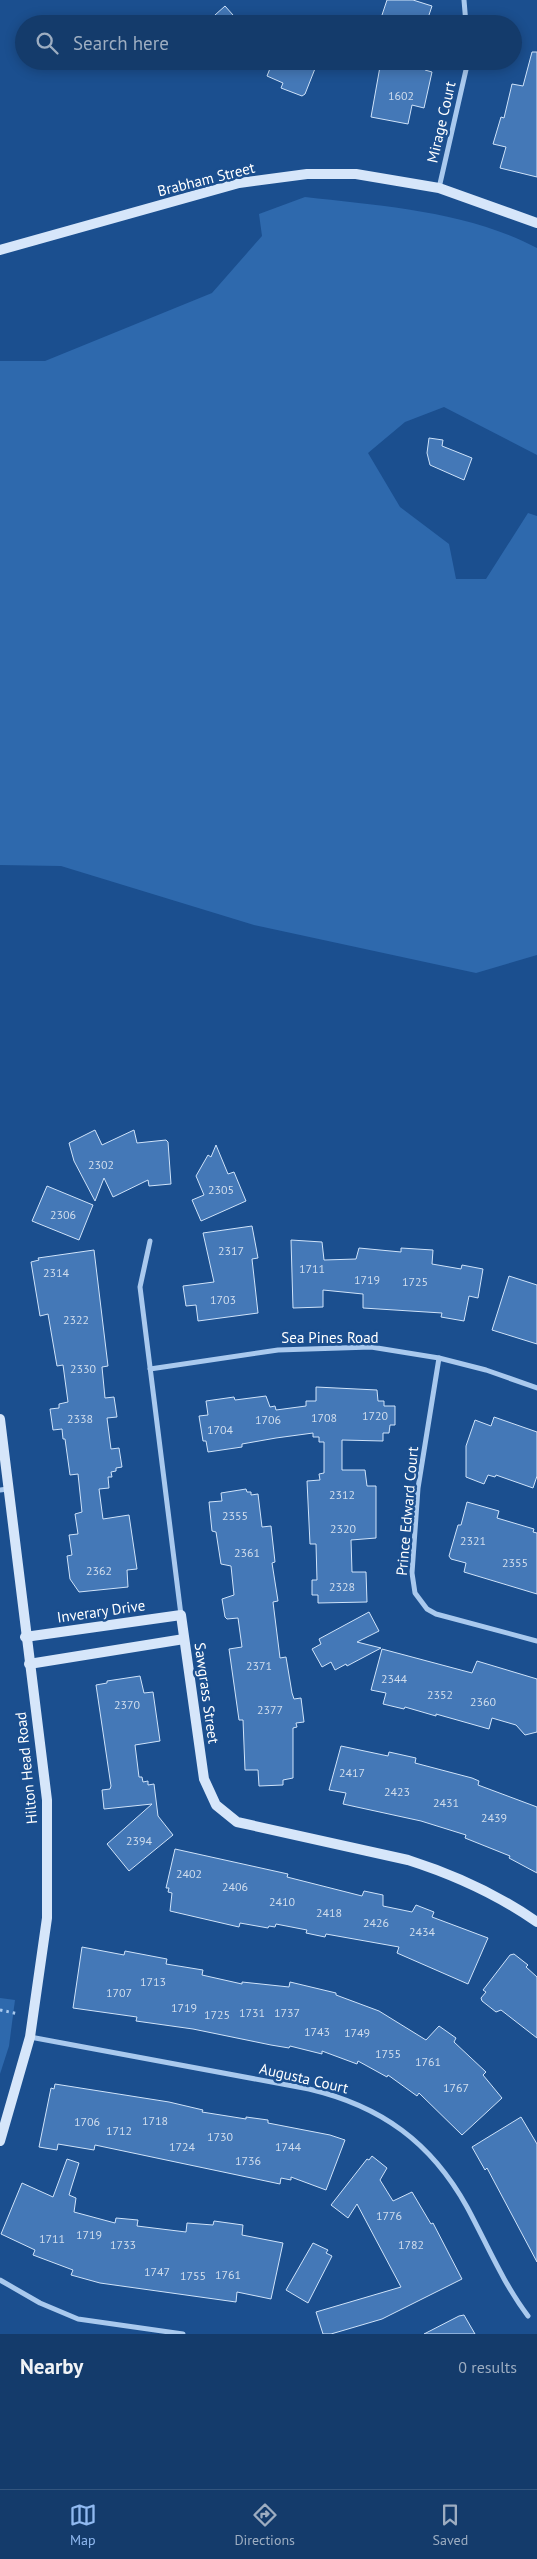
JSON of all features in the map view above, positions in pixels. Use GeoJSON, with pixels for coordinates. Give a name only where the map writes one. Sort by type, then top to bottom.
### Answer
{"type":"FeatureCollection","features":[{"type":"Feature","properties":{"kind":"street"},"geometry":{"type":"LineString","coordinates":[[464,0],[465,15]]}},
{"type":"Feature","properties":{"kind":"street","name":"Mirage Court"},"geometry":{"type":"LineString","coordinates":[[439,188],[466,70]]}},
{"type":"Feature","properties":{"kind":"street","name":"Brabham Street"},"geometry":{"type":"LineString","coordinates":[[0,250],[239,183],[307,174],[356,174],[439,188],[537,223]]}},
{"type":"Feature","properties":{"kind":"street","name":"Sawgrass Street"},"geometry":{"type":"LineString","coordinates":[[150,1241],[140,1286],[184,1639],[204,1779],[216,1805],[237,1822],[408,1860],[434,1868],[488,1892],[537,1922]]}},
{"type":"Feature","properties":{"kind":"street","name":"Sea Pines Road"},"geometry":{"type":"LineString","coordinates":[[150,1369],[278,1350],[371,1347],[439,1358],[486,1370],[537,1388]]}},
{"type":"Feature","properties":{"kind":"street","name":"Prince Edward Court"},"geometry":{"type":"LineString","coordinates":[[439,1358],[418,1488],[412,1573],[415,1593],[427,1609],[436,1614],[537,1641]]}},
{"type":"Feature","properties":{"kind":"street","name":"Hilton Head Road"},"geometry":{"type":"LineString","coordinates":[[0,1419],[4,1489],[47,1800],[47,1918],[30,2037],[0,2141]]}},
{"type":"Feature","properties":{"kind":"street","name":"Inverary Drive"},"geometry":{"type":"LineString","coordinates":[[25,1637],[181,1615]]}},
{"type":"Feature","properties":{"kind":"street"},"geometry":{"type":"LineString","coordinates":[[29,1664],[184,1639]]}},
{"type":"Feature","properties":{"kind":"street","name":"Augusta Court"},"geometry":{"type":"LineString","coordinates":[[30,2037],[309,2089],[344,2099],[385,2118],[423,2147],[453,2184],[509,2290],[528,2316]]}},
{"type":"Feature","properties":{"kind":"street"},"geometry":{"type":"LineString","coordinates":[[0,2280],[40,2303],[78,2319],[183,2334]]}},
{"type":"Feature","properties":{"kind":"shaded area"},"geometry":{"type":"Polygon","coordinates":[[[305,197],[394,207],[453,218],[510,236],[537,248],[537,455],[444,407],[405,422],[368,453],[400,507],[449,544],[456,579],[486,579],[528,513],[537,516],[537,955],[476,973],[254,925],[61,866],[0,865],[0,361],[45,361],[212,293],[262,236],[259,214],[305,197]]]}},
{"type":"Feature","properties":{"kind":"shaded area"},"geometry":{"type":"Polygon","coordinates":[[[0,1998],[15,2000],[9,2046],[0,2074],[0,1998]]]}},
{"type":"Feature","properties":{"kind":"building"},"geometry":{"type":"Polygon","coordinates":[[[387,0],[413,0],[432,6],[429,15],[382,15],[387,0]]]}},
{"type":"Feature","properties":{"kind":"building"},"geometry":{"type":"Polygon","coordinates":[[[225,6],[233,15],[215,15],[225,6]]]}},
{"type":"Feature","properties":{"kind":"building"},"geometry":{"type":"Polygon","coordinates":[[[532,52],[537,52],[537,177],[500,168],[506,147],[493,144],[501,117],[504,118],[512,84],[523,86],[532,52]]]}},
{"type":"Feature","properties":{"kind":"building"},"geometry":{"type":"Polygon","coordinates":[[[269,70],[314,70],[305,94],[302,96],[281,88],[283,83],[267,76],[269,70]]]}},
{"type":"Feature","properties":{"kind":"building"},"geometry":{"type":"Polygon","coordinates":[[[379,70],[425,70],[432,72],[424,108],[412,105],[408,124],[371,117],[379,70]]]}},
{"type":"Feature","properties":{"kind":"building"},"geometry":{"type":"Polygon","coordinates":[[[429,438],[443,440],[442,446],[472,458],[464,480],[430,465],[427,453],[429,438]]]}},
{"type":"Feature","properties":{"kind":"building"},"geometry":{"type":"Polygon","coordinates":[[[95,1130],[102,1145],[134,1130],[137,1143],[166,1140],[168,1142],[171,1184],[149,1186],[148,1180],[113,1197],[104,1178],[95,1201],[74,1161],[69,1143],[95,1130]]]}},
{"type":"Feature","properties":{"kind":"building"},"geometry":{"type":"Polygon","coordinates":[[[216,1145],[228,1174],[234,1172],[246,1201],[201,1221],[192,1200],[204,1195],[196,1176],[208,1155],[211,1157],[216,1145]]]}},
{"type":"Feature","properties":{"kind":"building"},"geometry":{"type":"Polygon","coordinates":[[[47,1186],[93,1205],[79,1240],[32,1221],[47,1186]]]}},
{"type":"Feature","properties":{"kind":"building"},"geometry":{"type":"Polygon","coordinates":[[[252,1226],[258,1258],[252,1259],[258,1313],[198,1321],[196,1305],[186,1306],[183,1286],[214,1282],[203,1233],[252,1226]]]}},
{"type":"Feature","properties":{"kind":"building"},"geometry":{"type":"Polygon","coordinates":[[[291,1240],[322,1242],[324,1260],[356,1259],[359,1248],[401,1252],[401,1248],[433,1250],[432,1264],[461,1269],[462,1265],[483,1269],[478,1298],[469,1296],[464,1321],[441,1317],[442,1313],[363,1308],[363,1294],[323,1290],[323,1307],[293,1308],[291,1240]]]}},
{"type":"Feature","properties":{"kind":"building"},"geometry":{"type":"Polygon","coordinates":[[[94,1250],[108,1366],[102,1367],[105,1398],[114,1397],[117,1417],[107,1418],[111,1449],[119,1448],[122,1467],[116,1468],[116,1471],[111,1472],[112,1477],[108,1477],[109,1488],[99,1489],[103,1519],[129,1515],[137,1569],[127,1570],[128,1587],[79,1592],[70,1579],[67,1556],[72,1555],[69,1535],[78,1534],[75,1514],[82,1512],[78,1474],[70,1475],[62,1429],[53,1430],[50,1409],[59,1408],[59,1404],[68,1402],[63,1365],[57,1366],[48,1314],[40,1316],[31,1262],[39,1260],[38,1258],[94,1250]]]}},
{"type":"Feature","properties":{"kind":"building"},"geometry":{"type":"Polygon","coordinates":[[[509,1276],[537,1285],[537,1344],[492,1330],[509,1276]]]}},
{"type":"Feature","properties":{"kind":"building"},"geometry":{"type":"Polygon","coordinates":[[[316,1387],[377,1390],[378,1401],[384,1401],[384,1406],[395,1406],[395,1425],[390,1425],[389,1433],[383,1433],[383,1441],[342,1440],[342,1470],[365,1470],[367,1486],[376,1486],[376,1538],[351,1540],[352,1572],[366,1572],[367,1602],[318,1603],[318,1595],[312,1595],[312,1580],[317,1580],[316,1544],[310,1544],[307,1481],[320,1480],[319,1474],[324,1473],[324,1442],[319,1442],[319,1437],[313,1437],[313,1433],[276,1438],[242,1444],[242,1447],[208,1452],[206,1441],[203,1441],[199,1416],[208,1415],[206,1401],[234,1397],[235,1400],[266,1396],[270,1407],[275,1406],[276,1410],[306,1406],[306,1401],[316,1401],[316,1387]]]}},
{"type":"Feature","properties":{"kind":"building"},"geometry":{"type":"Polygon","coordinates":[[[494,1417],[537,1432],[537,1476],[533,1488],[496,1475],[495,1477],[488,1475],[484,1484],[466,1477],[466,1446],[475,1420],[491,1426],[494,1417]]]}},
{"type":"Feature","properties":{"kind":"building"},"geometry":{"type":"Polygon","coordinates":[[[246,1489],[247,1492],[251,1492],[251,1495],[258,1494],[262,1527],[271,1526],[275,1562],[272,1563],[278,1601],[273,1602],[280,1658],[286,1657],[292,1693],[294,1699],[301,1698],[304,1722],[296,1723],[297,1727],[293,1728],[293,1778],[283,1780],[283,1785],[259,1786],[258,1770],[245,1770],[243,1720],[239,1720],[229,1649],[242,1647],[238,1618],[227,1619],[225,1617],[222,1599],[234,1595],[231,1566],[221,1564],[216,1532],[212,1531],[209,1502],[222,1501],[221,1493],[246,1489]]]}},
{"type":"Feature","properties":{"kind":"building"},"geometry":{"type":"Polygon","coordinates":[[[467,1502],[499,1511],[497,1518],[534,1529],[533,1532],[537,1533],[537,1594],[464,1572],[466,1563],[451,1559],[449,1556],[458,1525],[461,1525],[467,1502]]]}},
{"type":"Feature","properties":{"kind":"building"},"geometry":{"type":"Polygon","coordinates":[[[369,1612],[379,1631],[357,1642],[381,1648],[347,1666],[346,1664],[335,1670],[331,1662],[322,1667],[312,1649],[321,1644],[319,1639],[369,1612]]]}},
{"type":"Feature","properties":{"kind":"building"},"geometry":{"type":"Polygon","coordinates":[[[382,1649],[472,1673],[477,1661],[537,1679],[537,1732],[525,1735],[516,1725],[492,1718],[489,1729],[436,1714],[436,1716],[405,1707],[404,1709],[383,1704],[386,1693],[371,1690],[382,1649]]]}},
{"type":"Feature","properties":{"kind":"building"},"geometry":{"type":"Polygon","coordinates":[[[140,1676],[144,1693],[153,1692],[160,1741],[135,1745],[139,1777],[142,1777],[143,1782],[148,1781],[148,1785],[154,1784],[158,1816],[173,1835],[129,1871],[107,1844],[152,1804],[104,1809],[102,1790],[110,1789],[111,1786],[96,1685],[107,1683],[107,1681],[140,1676]]]}},
{"type":"Feature","properties":{"kind":"building"},"geometry":{"type":"Polygon","coordinates":[[[341,1746],[388,1756],[389,1752],[416,1758],[415,1763],[472,1778],[479,1781],[478,1785],[537,1807],[537,1873],[509,1858],[510,1856],[465,1838],[466,1835],[421,1821],[343,1804],[346,1793],[329,1790],[341,1746]]]}},
{"type":"Feature","properties":{"kind":"building"},"geometry":{"type":"Polygon","coordinates":[[[175,1849],[288,1874],[287,1877],[362,1896],[364,1891],[383,1895],[383,1906],[412,1912],[416,1905],[434,1912],[432,1917],[488,1938],[468,1984],[397,1953],[399,1947],[326,1934],[325,1937],[306,1933],[307,1930],[276,1924],[275,1927],[269,1926],[268,1928],[240,1923],[239,1927],[170,1911],[172,1893],[168,1892],[169,1888],[166,1888],[175,1849]]]}},
{"type":"Feature","properties":{"kind":"building"},"geometry":{"type":"Polygon","coordinates":[[[82,1947],[124,1955],[125,1951],[167,1959],[166,1964],[203,1970],[202,1975],[242,1984],[242,1982],[289,1987],[290,1982],[336,1993],[336,1995],[379,2011],[426,2040],[439,2026],[456,2038],[454,2042],[486,2072],[483,2075],[502,2098],[462,2135],[419,2093],[417,2096],[388,2075],[387,2077],[358,2061],[357,2064],[322,2051],[322,2054],[290,2046],[289,2048],[193,2029],[136,2021],[137,2017],[73,2008],[82,1947]]]}},
{"type":"Feature","properties":{"kind":"building"},"geometry":{"type":"Polygon","coordinates":[[[514,1954],[528,1965],[526,1967],[537,1977],[537,2038],[501,2010],[496,2012],[482,2001],[481,1998],[486,1992],[483,1990],[510,1955],[514,1954]]]}},
{"type":"Feature","properties":{"kind":"building"},"geometry":{"type":"Polygon","coordinates":[[[55,2084],[169,2102],[203,2110],[202,2112],[246,2119],[246,2117],[268,2120],[268,2123],[330,2135],[345,2140],[326,2190],[291,2177],[291,2180],[281,2178],[280,2184],[95,2145],[94,2150],[58,2144],[57,2150],[39,2147],[51,2088],[54,2089],[55,2084]]]}},
{"type":"Feature","properties":{"kind":"building"},"geometry":{"type":"Polygon","coordinates":[[[521,2117],[537,2144],[537,2262],[487,2168],[485,2170],[472,2147],[521,2117]]]}},
{"type":"Feature","properties":{"kind":"building"},"geometry":{"type":"Polygon","coordinates":[[[372,2156],[387,2168],[380,2180],[393,2201],[412,2192],[431,2224],[433,2223],[462,2279],[382,2319],[331,2334],[323,2334],[316,2312],[401,2287],[357,2204],[348,2218],[331,2205],[367,2159],[369,2160],[372,2156]]]}},
{"type":"Feature","properties":{"kind":"building"},"geometry":{"type":"Polygon","coordinates":[[[67,2159],[79,2163],[69,2195],[76,2198],[74,2212],[115,2223],[116,2218],[138,2220],[137,2226],[186,2232],[187,2223],[213,2225],[214,2221],[243,2225],[242,2235],[283,2243],[271,2299],[237,2292],[236,2302],[100,2283],[71,2275],[73,2270],[33,2255],[35,2250],[1,2234],[22,2183],[53,2197],[67,2159]]]}},
{"type":"Feature","properties":{"kind":"building"},"geometry":{"type":"Polygon","coordinates":[[[313,2243],[328,2250],[326,2253],[332,2256],[308,2303],[286,2290],[313,2243]]]}},
{"type":"Feature","properties":{"kind":"building"},"geometry":{"type":"Polygon","coordinates":[[[464,2315],[475,2334],[424,2334],[459,2316],[464,2315]]]}}]}
